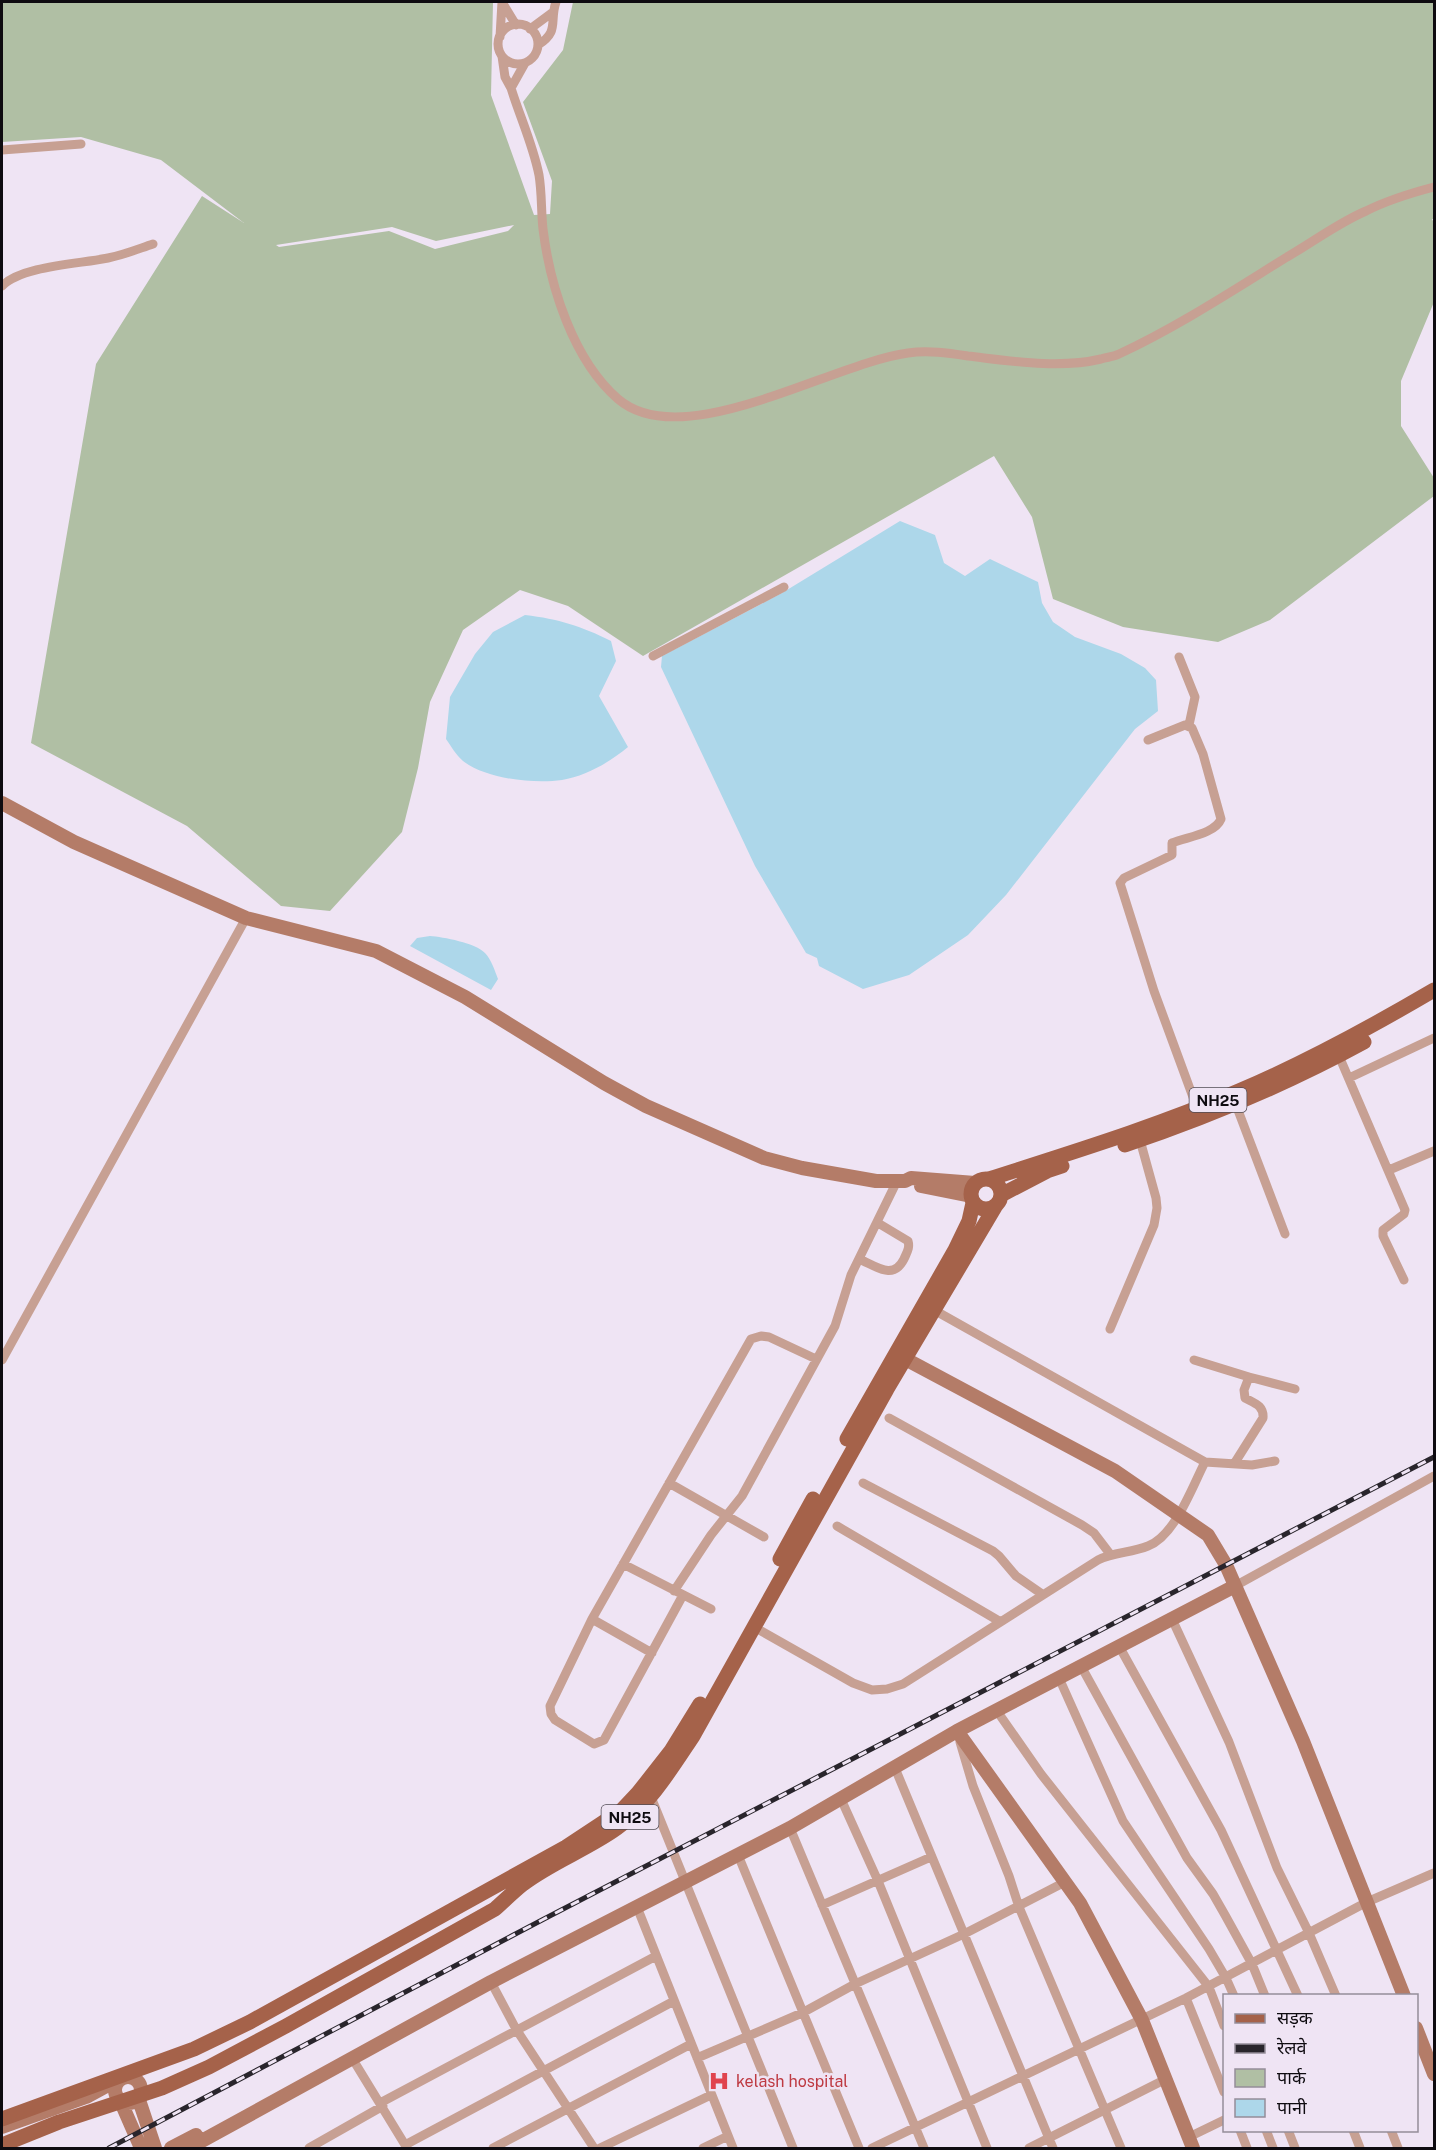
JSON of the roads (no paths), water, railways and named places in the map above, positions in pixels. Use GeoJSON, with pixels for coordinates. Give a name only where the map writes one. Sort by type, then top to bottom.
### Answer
{"type":"FeatureCollection","features":[{"type":"Feature","properties":{"kind":"main road","name":"NH25"},"geometry":{"type":"LineString","coordinates":[[2,2119],[194,2049],[250,2022],[566,1847],[648,1790],[693,1736],[754,1627],[963,1236],[977,1191],[1239,1092],[1380,1022],[1434,990]]}},
{"type":"Feature","properties":{"kind":"main road","name":"NH25"},"geometry":{"type":"LineString","coordinates":[[2,2145],[59,2122],[162,2088],[209,2067],[495,1909],[523,1884],[618,1827],[636,1812],[708,1690],[793,1535],[900,1356],[934,1310],[998,1201],[1047,1171],[1190,1123],[1289,1081],[1339,1056],[1434,1002]]}},
{"type":"Feature","properties":{"kind":"main road"},"geometry":{"type":"LineString","coordinates":[[995,1182],[1000,1188],[998,1201],[987,1209],[980,1208],[977,1191],[995,1182]]}},
{"type":"Feature","properties":{"kind":"street"},"geometry":{"type":"LineString","coordinates":[[502,2],[516,25]]}},
{"type":"Feature","properties":{"kind":"street"},"geometry":{"type":"LineString","coordinates":[[502,2],[498,47],[502,56],[505,77],[511,88],[539,176],[543,229],[557,296],[574,338],[590,366],[618,399],[634,410],[665,418],[714,412],[754,402],[862,364],[907,352],[935,352],[994,359],[1073,364],[1118,355],[1187,318],[1362,212],[1407,194],[1434,187]]}},
{"type":"Feature","properties":{"kind":"street"},"geometry":{"type":"LineString","coordinates":[[538,45],[551,34],[554,28],[553,12],[556,2]]}},
{"type":"Feature","properties":{"kind":"street"},"geometry":{"type":"LineString","coordinates":[[530,29],[553,12]]}},
{"type":"Feature","properties":{"kind":"street"},"geometry":{"type":"LineString","coordinates":[[500,37],[506,29],[516,25],[530,29],[538,45],[535,55],[525,63],[511,88]]}},
{"type":"Feature","properties":{"kind":"street"},"geometry":{"type":"LineString","coordinates":[[502,56],[510,63],[525,63]]}},
{"type":"Feature","properties":{"kind":"street"},"geometry":{"type":"LineString","coordinates":[[2,150],[81,144]]}},
{"type":"Feature","properties":{"kind":"street"},"geometry":{"type":"LineString","coordinates":[[2,286],[9,278],[27,272],[110,257],[153,244]]}},
{"type":"Feature","properties":{"kind":"street"},"geometry":{"type":"LineString","coordinates":[[653,656],[784,587]]}},
{"type":"Feature","properties":{"kind":"street"},"geometry":{"type":"LineString","coordinates":[[1179,657],[1195,697],[1189,725]]}},
{"type":"Feature","properties":{"kind":"street"},"geometry":{"type":"LineString","coordinates":[[1148,740],[1189,725]]}},
{"type":"Feature","properties":{"kind":"street"},"geometry":{"type":"LineString","coordinates":[[1189,725],[1203,754],[1221,819],[1219,824],[1213,829],[1172,843],[1172,855],[1124,878],[1120,883],[1154,991],[1197,1108]]}},
{"type":"Feature","properties":{"kind":"street"},"geometry":{"type":"LineString","coordinates":[[2,803],[74,842],[246,918],[376,951],[465,997],[604,1083],[646,1106],[764,1158],[802,1168],[876,1181],[901,1181],[912,1185],[977,1191]]}},
{"type":"Feature","properties":{"kind":"street"},"geometry":{"type":"LineString","coordinates":[[2,1360],[246,918]]}},
{"type":"Feature","properties":{"kind":"street"},"geometry":{"type":"LineString","coordinates":[[1349,1078],[1434,1038]]}},
{"type":"Feature","properties":{"kind":"street"},"geometry":{"type":"LineString","coordinates":[[1339,1056],[1405,1210],[1404,1214],[1384,1228],[1383,1236],[1404,1280]]}},
{"type":"Feature","properties":{"kind":"street"},"geometry":{"type":"LineString","coordinates":[[1236,1105],[1285,1234]]}},
{"type":"Feature","properties":{"kind":"street"},"geometry":{"type":"LineString","coordinates":[[1110,1329],[1154,1225],[1157,1208],[1140,1140]]}},
{"type":"Feature","properties":{"kind":"street"},"geometry":{"type":"LineString","coordinates":[[1389,1170],[1434,1151]]}},
{"type":"Feature","properties":{"kind":"street"},"geometry":{"type":"LineString","coordinates":[[816,1359],[769,1337],[760,1336],[751,1339],[592,1619],[550,1706],[555,1720],[594,1744],[604,1740],[652,1653],[678,1593],[711,1535],[742,1496],[835,1326],[858,1258],[901,1181]]}},
{"type":"Feature","properties":{"kind":"street"},"geometry":{"type":"LineString","coordinates":[[858,1258],[888,1271],[897,1270],[900,1266],[909,1249],[908,1241],[878,1223]]}},
{"type":"Feature","properties":{"kind":"street"},"geometry":{"type":"LineString","coordinates":[[934,1310],[1205,1462],[1252,1465],[1275,1461]]}},
{"type":"Feature","properties":{"kind":"street"},"geometry":{"type":"LineString","coordinates":[[900,1356],[1115,1471],[1208,1535],[1226,1565],[1303,1741],[1404,1994]]}},
{"type":"Feature","properties":{"kind":"street"},"geometry":{"type":"LineString","coordinates":[[1194,1360],[1295,1389]]}},
{"type":"Feature","properties":{"kind":"street"},"geometry":{"type":"LineString","coordinates":[[1234,1464],[1263,1418],[1261,1407],[1245,1398],[1244,1390],[1249,1377]]}},
{"type":"Feature","properties":{"kind":"street"},"geometry":{"type":"LineString","coordinates":[[890,1418],[1082,1525],[1094,1533],[1110,1554]]}},
{"type":"Feature","properties":{"kind":"street"},"geometry":{"type":"LineString","coordinates":[[754,1627],[853,1683],[872,1690],[887,1689],[903,1684],[999,1621],[1110,1554],[1148,1546],[1163,1538],[1178,1515],[1205,1462]]}},
{"type":"Feature","properties":{"kind":"street"},"geometry":{"type":"LineString","coordinates":[[171,2148],[491,1979],[509,1973],[790,1828],[957,1731],[1235,1586],[1434,1476]]}},
{"type":"Feature","properties":{"kind":"street"},"geometry":{"type":"LineString","coordinates":[[669,1483],[764,1537]]}},
{"type":"Feature","properties":{"kind":"street"},"geometry":{"type":"LineString","coordinates":[[863,1483],[993,1551],[1016,1576],[1042,1594]]}},
{"type":"Feature","properties":{"kind":"street"},"geometry":{"type":"LineString","coordinates":[[837,1526],[999,1621]]}},
{"type":"Feature","properties":{"kind":"street"},"geometry":{"type":"LineString","coordinates":[[623,1564],[711,1609]]}},
{"type":"Feature","properties":{"kind":"street"},"geometry":{"type":"LineString","coordinates":[[592,1619],[652,1653]]}},
{"type":"Feature","properties":{"kind":"street"},"geometry":{"type":"LineString","coordinates":[[1172,1619],[1229,1742],[1277,1868],[1336,1994]]}},
{"type":"Feature","properties":{"kind":"street"},"geometry":{"type":"LineString","coordinates":[[1119,1646],[1221,1830],[1298,1994]]}},
{"type":"Feature","properties":{"kind":"street"},"geometry":{"type":"LineString","coordinates":[[1082,1666],[1187,1858],[1213,1894],[1252,1964],[1265,1994]]}},
{"type":"Feature","properties":{"kind":"street"},"geometry":{"type":"LineString","coordinates":[[1059,1678],[1123,1821],[1175,1896],[1234,1994]]}},
{"type":"Feature","properties":{"kind":"street"},"geometry":{"type":"LineString","coordinates":[[997,1711],[1049,1783],[1209,1987],[1223,2023]]}},
{"type":"Feature","properties":{"kind":"street"},"geometry":{"type":"LineString","coordinates":[[957,1731],[1080,1903],[1142,2020],[1191,2143],[1223,2121]]}},
{"type":"Feature","properties":{"kind":"street"},"geometry":{"type":"LineString","coordinates":[[957,1731],[973,1786],[1019,1907],[1121,2148]]}},
{"type":"Feature","properties":{"kind":"street"},"geometry":{"type":"LineString","coordinates":[[894,1768],[1051,2144]]}},
{"type":"Feature","properties":{"kind":"street"},"geometry":{"type":"LineString","coordinates":[[648,1790],[793,2148]]}},
{"type":"Feature","properties":{"kind":"street"},"geometry":{"type":"LineString","coordinates":[[840,1799],[878,1881],[987,2148]]}},
{"type":"Feature","properties":{"kind":"street"},"geometry":{"type":"LineString","coordinates":[[790,1828],[924,2148]]}},
{"type":"Feature","properties":{"kind":"street"},"geometry":{"type":"LineString","coordinates":[[738,1855],[859,2148]]}},
{"type":"Feature","properties":{"kind":"street"},"geometry":{"type":"LineString","coordinates":[[822,1905],[931,1857]]}},
{"type":"Feature","properties":{"kind":"street"},"geometry":{"type":"LineString","coordinates":[[872,2148],[1142,2020],[1209,1987],[1367,1902],[1434,1873]]}},
{"type":"Feature","properties":{"kind":"street"},"geometry":{"type":"LineString","coordinates":[[697,2058],[802,2013],[855,1984],[964,1934],[1065,1882]]}},
{"type":"Feature","properties":{"kind":"street"},"geometry":{"type":"LineString","coordinates":[[2,2137],[118,2098],[127,2103],[137,2088],[186,2058],[485,1896],[495,1886]]}},
{"type":"Feature","properties":{"kind":"street"},"geometry":{"type":"LineString","coordinates":[[137,2088],[188,2070],[219,2055],[384,1966],[493,1903],[506,1899]]}},
{"type":"Feature","properties":{"kind":"street"},"geometry":{"type":"LineString","coordinates":[[637,1907],[733,2148]]}},
{"type":"Feature","properties":{"kind":"street"},"geometry":{"type":"LineString","coordinates":[[309,2148],[381,2104],[516,2029],[656,1956]]}},
{"type":"Feature","properties":{"kind":"street"},"geometry":{"type":"LineString","coordinates":[[491,1979],[516,2029],[594,2148]]}},
{"type":"Feature","properties":{"kind":"street"},"geometry":{"type":"LineString","coordinates":[[189,2148],[491,1979]]}},
{"type":"Feature","properties":{"kind":"street"},"geometry":{"type":"LineString","coordinates":[[1186,1998],[1223,2090]]}},
{"type":"Feature","properties":{"kind":"street"},"geometry":{"type":"LineString","coordinates":[[352,2058],[406,2147],[674,2001]]}},
{"type":"Feature","properties":{"kind":"street"},"geometry":{"type":"LineString","coordinates":[[1418,2033],[1434,2074]]}},
{"type":"Feature","properties":{"kind":"street"},"geometry":{"type":"LineString","coordinates":[[493,2148],[691,2044]]}},
{"type":"Feature","properties":{"kind":"street"},"geometry":{"type":"LineString","coordinates":[[2,2127],[86,2097],[125,2077],[137,2088],[155,2148]]}},
{"type":"Feature","properties":{"kind":"street"},"geometry":{"type":"LineString","coordinates":[[1029,2148],[1051,2144],[1105,2110],[1166,2079]]}},
{"type":"Feature","properties":{"kind":"street"},"geometry":{"type":"LineString","coordinates":[[118,2082],[115,2089],[118,2098],[141,2148]]}},
{"type":"Feature","properties":{"kind":"street"},"geometry":{"type":"LineString","coordinates":[[600,2148],[711,2095]]}},
{"type":"Feature","properties":{"kind":"street"},"geometry":{"type":"LineString","coordinates":[[1241,2132],[1248,2148]]}},
{"type":"Feature","properties":{"kind":"street"},"geometry":{"type":"LineString","coordinates":[[1267,2132],[1273,2148]]}},
{"type":"Feature","properties":{"kind":"street"},"geometry":{"type":"LineString","coordinates":[[1289,2132],[1295,2148]]}},
{"type":"Feature","properties":{"kind":"street"},"geometry":{"type":"LineString","coordinates":[[1354,2132],[1360,2148]]}},
{"type":"Feature","properties":{"kind":"street"},"geometry":{"type":"LineString","coordinates":[[1392,2132],[1398,2148]]}},
{"type":"Feature","properties":{"kind":"street"},"geometry":{"type":"LineString","coordinates":[[703,2148],[728,2136]]}},
{"type":"Feature","properties":{"kind":"water"},"geometry":{"type":"Polygon","coordinates":[[[900,521],[935,535],[944,563],[965,576],[990,559],[1038,582],[1042,603],[1053,622],[1075,637],[1121,654],[1145,668],[1156,680],[1158,711],[1135,729],[1006,895],[968,935],[909,975],[863,989],[819,966],[817,958],[806,953],[755,866],[661,667],[662,656],[782,593],[900,521]]]}},
{"type":"Feature","properties":{"kind":"water"},"geometry":{"type":"Polygon","coordinates":[[[525,615],[570,624],[611,641],[616,661],[599,696],[628,747],[597,768],[571,778],[538,781],[511,779],[484,772],[463,761],[446,739],[450,697],[475,654],[493,632],[525,615]]]}},
{"type":"Feature","properties":{"kind":"water"},"geometry":{"type":"Polygon","coordinates":[[[430,936],[467,943],[481,949],[491,962],[498,979],[491,990],[410,946],[417,938],[430,936]]]}},
{"type":"Feature","properties":{"kind":"railway"},"geometry":{"type":"LineString","coordinates":[[109,2148],[542,1920],[1434,1457]]}},
{"type":"Feature","properties":{"kind":"place","name":"kelash hospital"},"geometry":{"type":"Point","coordinates":[719,2081]}}]}
